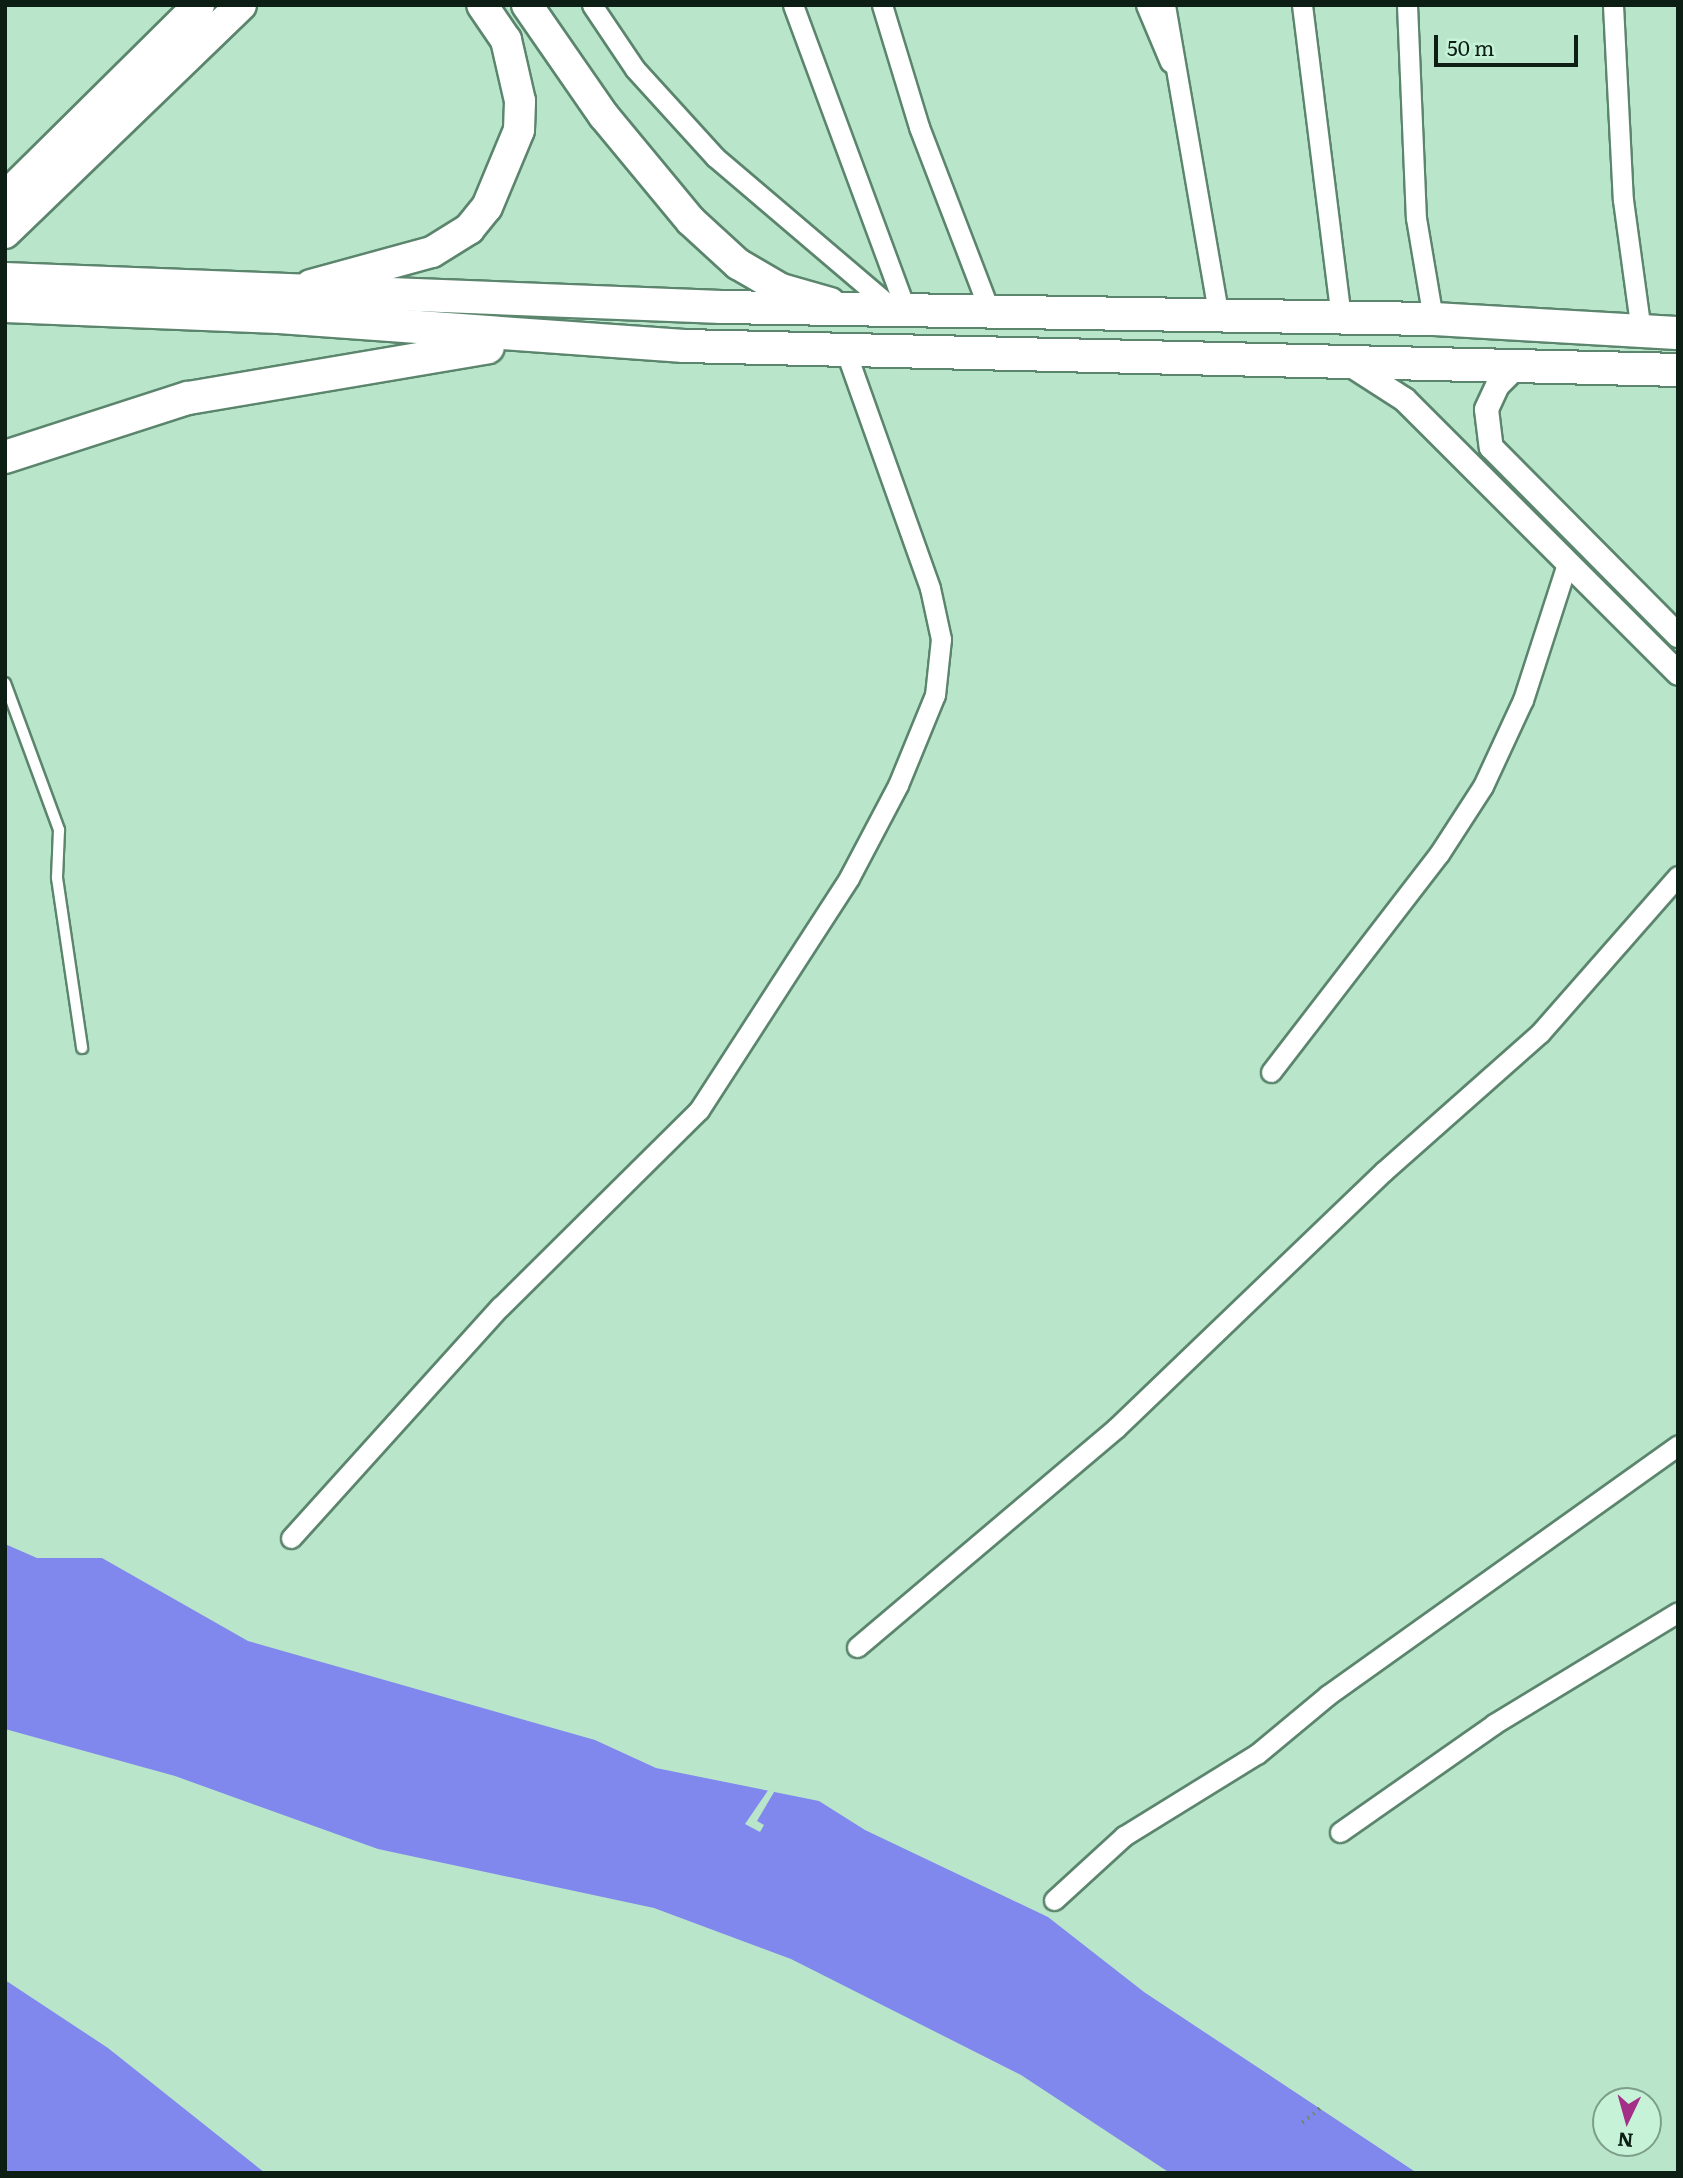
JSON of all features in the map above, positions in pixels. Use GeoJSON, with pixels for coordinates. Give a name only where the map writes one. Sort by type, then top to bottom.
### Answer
{"type":"FeatureCollection","features":[{"type":"Feature","properties":{"kind":"highway"},"geometry":{"type":"LineString","coordinates":[[5,279],[887,307],[1341,316],[1678,333]]}},
{"type":"Feature","properties":{"kind":"highway"},"geometry":{"type":"LineString","coordinates":[[5,306],[279,317],[541,340],[1256,363],[1678,370]]}},
{"type":"Feature","properties":{"kind":"highway"},"geometry":{"type":"LineString","coordinates":[[1256,314],[1256,363]]}},
{"type":"Feature","properties":{"kind":"highway"},"geometry":{"type":"LineString","coordinates":[[5,457],[120,417],[245,385],[541,340]]}},
{"type":"Feature","properties":{"kind":"main road"},"geometry":{"type":"LineString","coordinates":[[5,197],[199,5]]}},
{"type":"Feature","properties":{"kind":"main road"},"geometry":{"type":"LineString","coordinates":[[5,233],[241,5]]}},
{"type":"Feature","properties":{"kind":"main road"},"geometry":{"type":"LineString","coordinates":[[290,289],[432,252],[469,229],[487,207],[515,143],[520,101],[506,40],[482,5]]}},
{"type":"Feature","properties":{"kind":"main road"},"geometry":{"type":"LineString","coordinates":[[527,5],[604,116],[691,221],[729,255],[781,289],[887,307]]}},
{"type":"Feature","properties":{"kind":"street"},"geometry":{"type":"LineString","coordinates":[[592,5],[635,69],[715,157],[887,307]]}},
{"type":"Feature","properties":{"kind":"street"},"geometry":{"type":"LineString","coordinates":[[793,5],[887,307]]}},
{"type":"Feature","properties":{"kind":"street"},"geometry":{"type":"LineString","coordinates":[[882,5],[919,127],[989,309]]}},
{"type":"Feature","properties":{"kind":"street"},"geometry":{"type":"LineString","coordinates":[[1146,5],[1177,71]]}},
{"type":"Feature","properties":{"kind":"street"},"geometry":{"type":"LineString","coordinates":[[1165,5],[1218,313]]}},
{"type":"Feature","properties":{"kind":"street"},"geometry":{"type":"LineString","coordinates":[[1302,5],[1341,316]]}},
{"type":"Feature","properties":{"kind":"street"},"geometry":{"type":"LineString","coordinates":[[1407,5],[1416,218],[1433,319]]}},
{"type":"Feature","properties":{"kind":"street"},"geometry":{"type":"LineString","coordinates":[[1613,5],[1623,200],[1641,332]]}},
{"type":"Feature","properties":{"kind":"street"},"geometry":{"type":"LineString","coordinates":[[291,1538],[500,1307],[699,1110],[849,878],[898,785],[934,695],[941,639],[930,588],[845,349]]}},
{"type":"Feature","properties":{"kind":"street"},"geometry":{"type":"LineString","coordinates":[[1351,365],[1404,399],[1542,541],[1678,673]]}},
{"type":"Feature","properties":{"kind":"street"},"geometry":{"type":"LineString","coordinates":[[1515,367],[1490,396],[1487,435],[1500,460],[1561,523],[1678,635]]}},
{"type":"Feature","properties":{"kind":"street"},"geometry":{"type":"LineString","coordinates":[[1542,541],[1561,523]]}},
{"type":"Feature","properties":{"kind":"street"},"geometry":{"type":"LineString","coordinates":[[1271,1072],[1439,853],[1483,786],[1523,700],[1567,564]]}},
{"type":"Feature","properties":{"kind":"street"},"geometry":{"type":"LineString","coordinates":[[857,1647],[1116,1428],[1384,1171],[1540,1033],[1678,876]]}},
{"type":"Feature","properties":{"kind":"street"},"geometry":{"type":"LineString","coordinates":[[1054,1900],[1124,1836],[1257,1755],[1328,1695],[1678,1445]]}},
{"type":"Feature","properties":{"kind":"street"},"geometry":{"type":"LineString","coordinates":[[1340,1832],[1494,1724],[1678,1612]]}},
{"type":"Feature","properties":{"kind":"lane"},"geometry":{"type":"LineString","coordinates":[[5,683],[59,830],[57,878],[82,1048]]}},
{"type":"Feature","properties":{"kind":"path"},"geometry":{"type":"LineString","coordinates":[[1302,2123],[1322,2106]]}},
{"type":"Feature","properties":{"kind":"water"},"geometry":{"type":"Polygon","coordinates":[[[5,1544],[37,1558],[102,1558],[248,1641],[595,1740],[656,1768],[819,1801],[865,1830],[1048,1917],[1144,1992],[1417,2173],[1170,2173],[1021,2075],[791,1959],[654,1908],[378,1849],[175,1776],[5,1729],[5,1544]]]}},
{"type":"Feature","properties":{"kind":"water"},"geometry":{"type":"Polygon","coordinates":[[[5,1980],[108,2048],[265,2173],[5,2173],[5,1980]]]}},
{"type":"Feature","properties":{"kind":"pier"},"geometry":{"type":"Polygon","coordinates":[[[769,1789],[774,1792],[757,1821],[764,1825],[760,1832],[745,1824],[769,1789]]]}}]}
